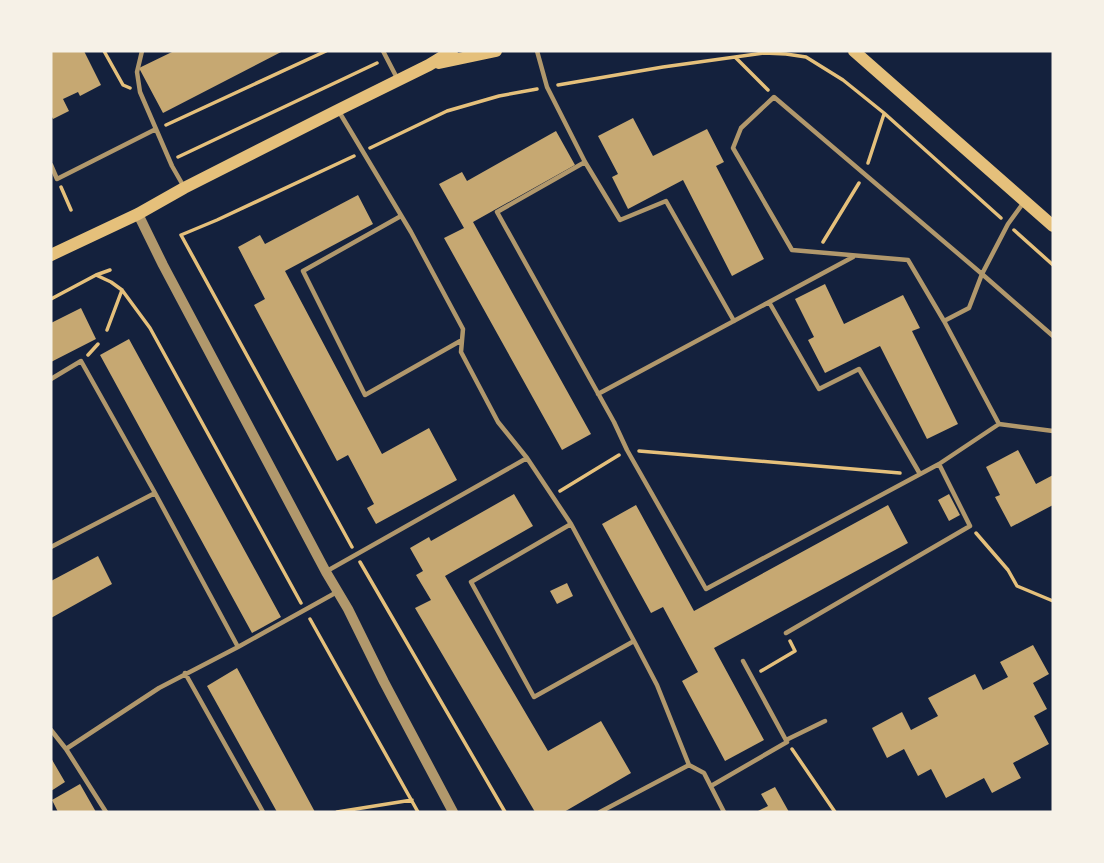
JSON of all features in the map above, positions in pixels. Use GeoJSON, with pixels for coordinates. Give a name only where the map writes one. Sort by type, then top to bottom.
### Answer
{"type":"FeatureCollection","features":[{"type":"Feature","properties":{"kind":"main road"},"geometry":{"type":"LineString","coordinates":[[51,255],[138,214],[453,51]]}},
{"type":"Feature","properties":{"kind":"main road"},"geometry":{"type":"LineString","coordinates":[[429,65],[496,51]]}},
{"type":"Feature","properties":{"kind":"main road"},"geometry":{"type":"LineString","coordinates":[[854,51],[1053,226]]}},
{"type":"Feature","properties":{"kind":"street"},"geometry":{"type":"LineString","coordinates":[[138,214],[453,812]]}},
{"type":"Feature","properties":{"kind":"lane"},"geometry":{"type":"LineString","coordinates":[[142,51],[137,72],[140,92],[184,188]]}},
{"type":"Feature","properties":{"kind":"lane"},"geometry":{"type":"LineString","coordinates":[[383,51],[398,79]]}},
{"type":"Feature","properties":{"kind":"lane"},"geometry":{"type":"LineString","coordinates":[[537,51],[547,87],[585,162],[620,220],[666,201],[734,321]]}},
{"type":"Feature","properties":{"kind":"lane"},"geometry":{"type":"LineString","coordinates":[[999,424],[908,260],[792,250],[733,148],[741,128],[774,97],[1053,336]]}},
{"type":"Feature","properties":{"kind":"lane"},"geometry":{"type":"LineString","coordinates":[[338,110],[401,216],[463,329],[461,352],[498,422],[527,458],[570,524],[657,685],[689,765],[704,772],[724,812]]}},
{"type":"Feature","properties":{"kind":"lane"},"geometry":{"type":"LineString","coordinates":[[51,165],[57,178],[156,129]]}},
{"type":"Feature","properties":{"kind":"lane"},"geometry":{"type":"LineString","coordinates":[[585,162],[497,212],[706,589],[939,464],[999,424],[1053,431]]}},
{"type":"Feature","properties":{"kind":"lane"},"geometry":{"type":"LineString","coordinates":[[944,321],[969,308],[982,274],[1008,224],[1025,202]]}},
{"type":"Feature","properties":{"kind":"lane"},"geometry":{"type":"LineString","coordinates":[[401,216],[303,271],[365,395],[462,340]]}},
{"type":"Feature","properties":{"kind":"lane"},"geometry":{"type":"LineString","coordinates":[[598,394],[855,256]]}},
{"type":"Feature","properties":{"kind":"lane"},"geometry":{"type":"LineString","coordinates":[[769,302],[819,389],[859,369],[920,474]]}},
{"type":"Feature","properties":{"kind":"lane"},"geometry":{"type":"LineString","coordinates":[[51,379],[81,361],[238,647]]}},
{"type":"Feature","properties":{"kind":"lane"},"geometry":{"type":"LineString","coordinates":[[326,572],[527,458]]}},
{"type":"Feature","properties":{"kind":"lane"},"geometry":{"type":"LineString","coordinates":[[786,633],[970,526],[939,464]]}},
{"type":"Feature","properties":{"kind":"lane"},"geometry":{"type":"LineString","coordinates":[[51,547],[155,493]]}},
{"type":"Feature","properties":{"kind":"lane"},"geometry":{"type":"LineString","coordinates":[[570,524],[471,582],[534,696],[634,641]]}},
{"type":"Feature","properties":{"kind":"lane"},"geometry":{"type":"LineString","coordinates":[[66,749],[159,688],[337,592]]}},
{"type":"Feature","properties":{"kind":"lane"},"geometry":{"type":"LineString","coordinates":[[743,661],[786,741]]}},
{"type":"Feature","properties":{"kind":"lane"},"geometry":{"type":"LineString","coordinates":[[185,673],[263,812]]}},
{"type":"Feature","properties":{"kind":"lane"},"geometry":{"type":"LineString","coordinates":[[711,786],[825,721]]}},
{"type":"Feature","properties":{"kind":"lane"},"geometry":{"type":"LineString","coordinates":[[51,730],[106,812]]}},
{"type":"Feature","properties":{"kind":"lane"},"geometry":{"type":"LineString","coordinates":[[600,812],[689,765]]}},
{"type":"Feature","properties":{"kind":"path"},"geometry":{"type":"LineString","coordinates":[[104,51],[123,85],[140,92]]}},
{"type":"Feature","properties":{"kind":"path"},"geometry":{"type":"LineString","coordinates":[[156,129],[326,51]]}},
{"type":"Feature","properties":{"kind":"path"},"geometry":{"type":"LineString","coordinates":[[505,812],[356,554],[181,235],[447,111],[499,96],[547,87],[764,53],[806,57],[843,80],[884,113],[1053,265]]}},
{"type":"Feature","properties":{"kind":"path"},"geometry":{"type":"LineString","coordinates":[[735,57],[774,97]]}},
{"type":"Feature","properties":{"kind":"path"},"geometry":{"type":"LineString","coordinates":[[170,161],[387,58]]}},
{"type":"Feature","properties":{"kind":"path"},"geometry":{"type":"LineString","coordinates":[[816,253],[864,174],[884,113]]}},
{"type":"Feature","properties":{"kind":"path"},"geometry":{"type":"LineString","coordinates":[[57,178],[71,209]]}},
{"type":"Feature","properties":{"kind":"path"},"geometry":{"type":"LineString","coordinates":[[51,299],[110,270]]}},
{"type":"Feature","properties":{"kind":"path"},"geometry":{"type":"LineString","coordinates":[[96,275],[122,290],[150,328],[418,812]]}},
{"type":"Feature","properties":{"kind":"path"},"geometry":{"type":"LineString","coordinates":[[107,330],[122,290]]}},
{"type":"Feature","properties":{"kind":"path"},"geometry":{"type":"LineString","coordinates":[[552,496],[627,450],[920,474]]}},
{"type":"Feature","properties":{"kind":"path"},"geometry":{"type":"LineString","coordinates":[[970,526],[1008,570],[1017,586],[1053,601]]}},
{"type":"Feature","properties":{"kind":"path"},"geometry":{"type":"LineString","coordinates":[[752,677],[795,651],[786,633]]}},
{"type":"Feature","properties":{"kind":"path"},"geometry":{"type":"LineString","coordinates":[[786,741],[835,812]]}},
{"type":"Feature","properties":{"kind":"path"},"geometry":{"type":"LineString","coordinates":[[337,812],[412,800]]}},
{"type":"Feature","properties":{"kind":"building"},"geometry":{"type":"Polygon","coordinates":[[[51,51],[84,51],[101,85],[80,96],[78,92],[63,99],[69,111],[53,119],[51,115],[51,51]]]}},
{"type":"Feature","properties":{"kind":"building"},"geometry":{"type":"Polygon","coordinates":[[[174,51],[283,51],[163,113],[139,68],[174,51]]]}},
{"type":"Feature","properties":{"kind":"building"},"geometry":{"type":"Polygon","coordinates":[[[633,118],[653,156],[707,129],[724,162],[716,166],[764,259],[732,276],[683,180],[628,209],[612,177],[618,174],[598,136],[633,118]]]}},
{"type":"Feature","properties":{"kind":"building"},"geometry":{"type":"Polygon","coordinates":[[[556,131],[575,165],[473,222],[591,434],[562,450],[444,238],[464,228],[439,184],[462,172],[467,181],[556,131]]]}},
{"type":"Feature","properties":{"kind":"building"},"geometry":{"type":"Polygon","coordinates":[[[358,195],[373,224],[285,271],[382,454],[429,428],[457,480],[376,524],[367,508],[374,504],[348,455],[337,461],[254,305],[265,299],[238,247],[260,235],[265,244],[358,195]]]}},
{"type":"Feature","properties":{"kind":"building"},"geometry":{"type":"Polygon","coordinates":[[[825,284],[844,324],[903,295],[920,328],[912,331],[958,424],[927,439],[880,346],[825,373],[808,340],[814,337],[795,299],[825,284]]]}},
{"type":"Feature","properties":{"kind":"building"},"geometry":{"type":"Polygon","coordinates":[[[81,308],[96,339],[51,362],[51,323],[81,308]]]}},
{"type":"Feature","properties":{"kind":"building"},"geometry":{"type":"Polygon","coordinates":[[[129,339],[281,617],[252,633],[100,355],[129,339]]]}},
{"type":"Feature","properties":{"kind":"building"},"geometry":{"type":"Polygon","coordinates":[[[1018,450],[1036,484],[1053,475],[1053,505],[1011,527],[995,497],[1000,495],[986,467],[1018,450]]]}},
{"type":"Feature","properties":{"kind":"building"},"geometry":{"type":"Polygon","coordinates":[[[514,494],[533,526],[445,576],[548,751],[601,721],[631,773],[564,812],[535,812],[415,608],[431,600],[416,575],[423,571],[410,548],[429,537],[431,541],[514,494]]]}},
{"type":"Feature","properties":{"kind":"building"},"geometry":{"type":"Polygon","coordinates":[[[949,494],[960,515],[949,521],[938,500],[949,494]]]}},
{"type":"Feature","properties":{"kind":"building"},"geometry":{"type":"Polygon","coordinates":[[[636,505],[694,611],[888,505],[908,543],[714,648],[764,740],[725,761],[682,681],[698,672],[663,607],[651,613],[602,524],[636,505]]]}},
{"type":"Feature","properties":{"kind":"building"},"geometry":{"type":"Polygon","coordinates":[[[98,556],[112,584],[51,618],[51,581],[98,556]]]}},
{"type":"Feature","properties":{"kind":"building"},"geometry":{"type":"Polygon","coordinates":[[[567,583],[573,596],[557,604],[550,591],[567,583]]]}},
{"type":"Feature","properties":{"kind":"building"},"geometry":{"type":"Polygon","coordinates":[[[1033,645],[1049,674],[1033,683],[1047,709],[1034,716],[1049,744],[1013,763],[1021,778],[992,793],[984,778],[946,798],[931,769],[918,776],[904,749],[887,758],[872,728],[902,712],[911,730],[938,716],[928,698],[975,674],[983,690],[1008,677],[1000,662],[1033,645]]]}},
{"type":"Feature","properties":{"kind":"building"},"geometry":{"type":"Polygon","coordinates":[[[237,668],[315,812],[277,812],[207,686],[237,668]]]}},
{"type":"Feature","properties":{"kind":"building"},"geometry":{"type":"Polygon","coordinates":[[[51,758],[65,782],[51,791],[51,758]]]}},
{"type":"Feature","properties":{"kind":"building"},"geometry":{"type":"Polygon","coordinates":[[[80,784],[96,812],[58,812],[52,800],[80,784]]]}},
{"type":"Feature","properties":{"kind":"building"},"geometry":{"type":"Polygon","coordinates":[[[775,787],[789,812],[756,812],[768,806],[761,794],[775,787]]]}}]}
